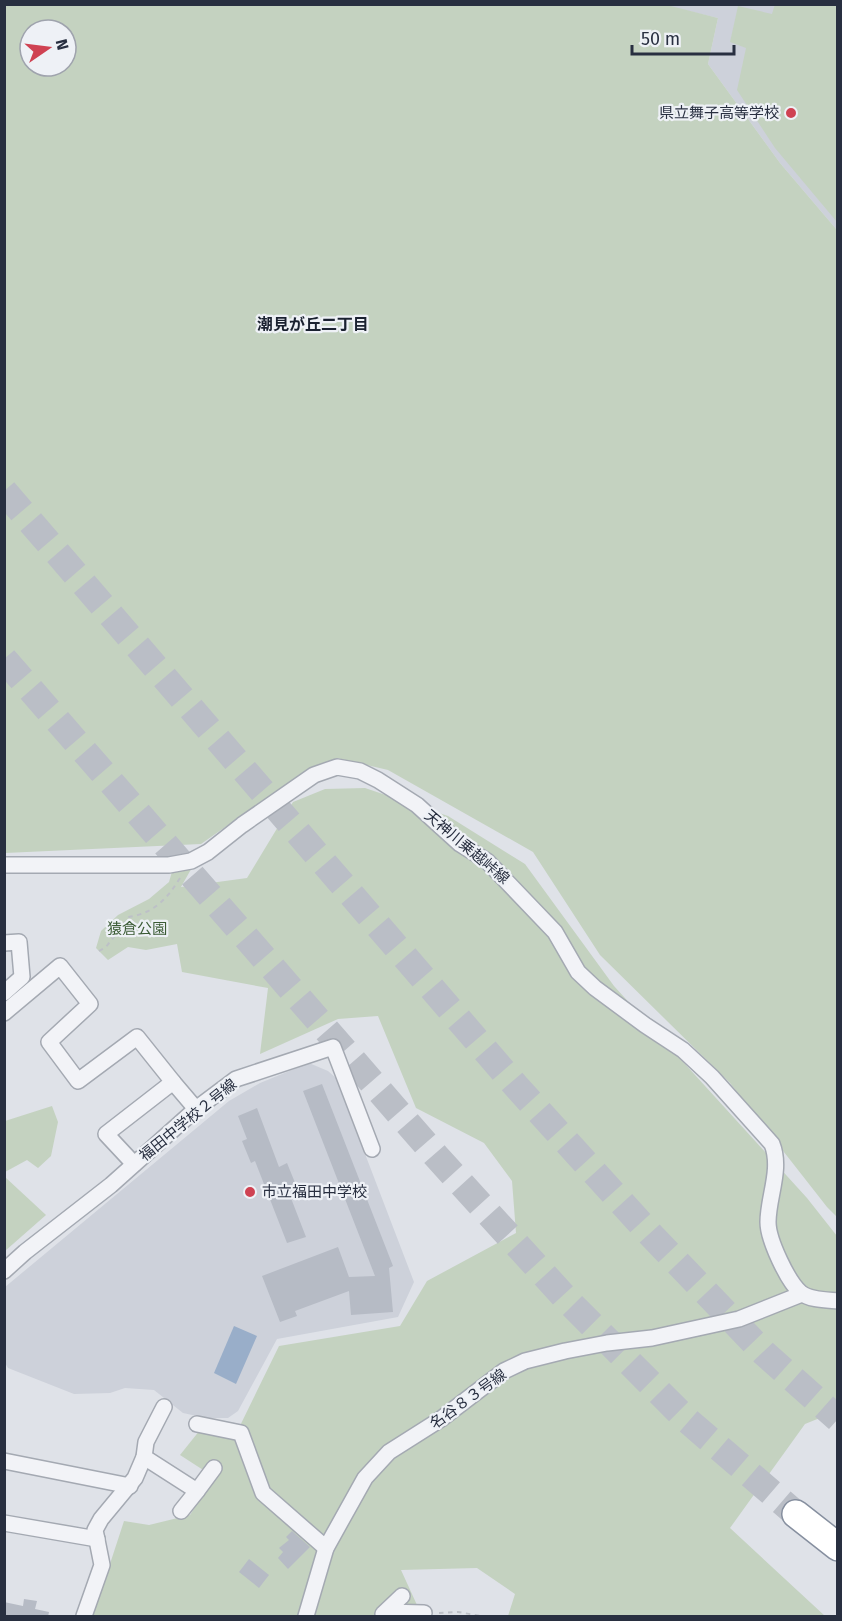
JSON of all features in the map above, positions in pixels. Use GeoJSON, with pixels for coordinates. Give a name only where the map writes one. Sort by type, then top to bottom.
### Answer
{"type":"FeatureCollection","features":[{"type":"Feature","properties":{"kind":"highway"},"geometry":{"type":"LineString","coordinates":[[796,1514],[837,1547]]}},
{"type":"Feature","properties":{"kind":"street","name":"天神川乗越峠線"},"geometry":{"type":"LineString","coordinates":[[4,865],[169,866],[191,861],[220,844],[300,783],[330,768],[345,767],[378,780],[417,805],[460,844],[487,861],[555,932],[578,972],[595,988],[683,1050],[712,1077],[772,1144],[776,1153],[768,1223],[781,1261],[802,1294]]}},
{"type":"Feature","properties":{"kind":"street"},"geometry":{"type":"LineString","coordinates":[[4,943],[19,942],[22,977],[4,993]]}},
{"type":"Feature","properties":{"kind":"street"},"geometry":{"type":"LineString","coordinates":[[4,1013],[60,966],[90,1004],[49,1041],[78,1081],[137,1037],[196,1109]]}},
{"type":"Feature","properties":{"kind":"street","name":"福田中学校２号線"},"geometry":{"type":"LineString","coordinates":[[4,1271],[111,1185],[196,1109],[236,1079],[333,1047],[372,1149]]}},
{"type":"Feature","properties":{"kind":"street"},"geometry":{"type":"LineString","coordinates":[[134,1164],[106,1134],[173,1082]]}},
{"type":"Feature","properties":{"kind":"street"},"geometry":{"type":"LineString","coordinates":[[802,1294],[837,1301]]}},
{"type":"Feature","properties":{"kind":"street","name":"名谷８３号線"},"geometry":{"type":"LineString","coordinates":[[306,1617],[326,1548],[365,1478],[389,1452],[441,1419],[504,1371],[525,1361],[565,1351],[651,1338],[739,1319],[802,1294]]}},
{"type":"Feature","properties":{"kind":"street"},"geometry":{"type":"LineString","coordinates":[[84,1617],[102,1565],[95,1530],[101,1519],[130,1486],[144,1457],[146,1442],[164,1407]]}},
{"type":"Feature","properties":{"kind":"street"},"geometry":{"type":"LineString","coordinates":[[197,1424],[241,1433],[263,1493],[326,1548]]}},
{"type":"Feature","properties":{"kind":"street"},"geometry":{"type":"LineString","coordinates":[[144,1457],[197,1491]]}},
{"type":"Feature","properties":{"kind":"street"},"geometry":{"type":"LineString","coordinates":[[4,1461],[130,1486]]}},
{"type":"Feature","properties":{"kind":"street"},"geometry":{"type":"LineString","coordinates":[[181,1511],[214,1468]]}},
{"type":"Feature","properties":{"kind":"street"},"geometry":{"type":"LineString","coordinates":[[4,1523],[97,1539]]}},
{"type":"Feature","properties":{"kind":"street"},"geometry":{"type":"LineString","coordinates":[[383,1614],[402,1596]]}},
{"type":"Feature","properties":{"kind":"street"},"geometry":{"type":"LineString","coordinates":[[383,1614],[424,1613]]}},
{"type":"Feature","properties":{"kind":"path"},"geometry":{"type":"LineString","coordinates":[[99,951],[106,947],[129,917],[157,907],[169,896],[191,861]]}},
{"type":"Feature","properties":{"kind":"path"},"geometry":{"type":"LineString","coordinates":[[424,1613],[458,1612],[481,1617]]}},
{"type":"Feature","properties":{"kind":"shaded area","name":"県立舞子高等学校"},"geometry":{"type":"Polygon","coordinates":[[[663,5],[837,5],[837,230],[780,163],[708,64],[718,18],[663,5]]]}},
{"type":"Feature","properties":{"kind":"shaded area","name":"市立福田中学校"},"geometry":{"type":"Polygon","coordinates":[[[309,1063],[328,1071],[336,1078],[414,1282],[398,1317],[277,1339],[238,1411],[228,1418],[206,1418],[183,1413],[154,1390],[125,1388],[110,1393],[74,1394],[8,1368],[5,1363],[5,1287],[229,1101],[260,1083],[309,1063]]]}},
{"type":"Feature","properties":{"kind":"green space"},"geometry":{"type":"Polygon","coordinates":[[[663,4],[718,18],[708,64],[780,163],[837,230],[837,1217],[730,1083],[600,955],[533,852],[388,770],[337,758],[251,809],[201,844],[5,853],[4,5],[663,4]]]}},
{"type":"Feature","properties":{"kind":"green space","name":"県立舞子高等学校"},"geometry":{"type":"Polygon","coordinates":[[[775,4],[837,5],[837,222],[775,148],[737,90],[746,48],[730,42],[738,6],[772,14],[775,4]]]}},
{"type":"Feature","properties":{"kind":"green space","name":"猿倉公園"},"geometry":{"type":"Polygon","coordinates":[[[365,788],[448,816],[525,864],[614,986],[807,1198],[837,1236],[837,1411],[805,1424],[730,1528],[825,1616],[508,1616],[515,1594],[477,1568],[401,1570],[422,1616],[93,1616],[124,1521],[149,1525],[190,1515],[214,1477],[180,1455],[200,1430],[234,1438],[279,1346],[400,1326],[427,1281],[516,1233],[512,1181],[484,1143],[416,1108],[378,1016],[338,1019],[260,1054],[268,988],[182,972],[177,944],[146,950],[128,947],[108,960],[96,948],[101,931],[118,915],[149,899],[169,882],[173,868],[194,864],[181,887],[247,878],[293,802],[325,789],[365,788]]]}},
{"type":"Feature","properties":{"kind":"green space"},"geometry":{"type":"Polygon","coordinates":[[[52,1106],[58,1122],[51,1156],[38,1168],[27,1160],[5,1172],[5,1121],[52,1106]]]}},
{"type":"Feature","properties":{"kind":"green space"},"geometry":{"type":"Polygon","coordinates":[[[5,1177],[46,1215],[5,1251],[5,1177]]]}},
{"type":"Feature","properties":{"kind":"water"},"geometry":{"type":"Polygon","coordinates":[[[234,1326],[257,1336],[236,1384],[214,1373],[234,1326]]]}},
{"type":"Feature","properties":{"kind":"building"},"geometry":{"type":"Polygon","coordinates":[[[322,1084],[393,1266],[389,1268],[393,1312],[351,1315],[349,1291],[295,1311],[297,1316],[280,1322],[262,1276],[338,1247],[349,1277],[375,1276],[303,1091],[322,1084]]]}},
{"type":"Feature","properties":{"kind":"building"},"geometry":{"type":"Polygon","coordinates":[[[257,1108],[279,1167],[287,1163],[298,1190],[289,1193],[306,1237],[287,1243],[255,1161],[251,1163],[242,1141],[247,1139],[238,1116],[257,1108]]]}},
{"type":"Feature","properties":{"kind":"building"},"geometry":{"type":"Polygon","coordinates":[[[292,1531],[310,1547],[288,1569],[278,1558],[283,1552],[279,1548],[289,1540],[286,1537],[292,1531]]]}},
{"type":"Feature","properties":{"kind":"building"},"geometry":{"type":"Polygon","coordinates":[[[249,1559],[269,1575],[259,1588],[239,1572],[249,1559]]]}},
{"type":"Feature","properties":{"kind":"building"},"geometry":{"type":"Polygon","coordinates":[[[24,1599],[37,1601],[35,1609],[49,1612],[48,1617],[4,1617],[4,1602],[23,1606],[24,1599]]]}},
{"type":"Feature","properties":{"kind":"tunnel"},"geometry":{"type":"LineString","coordinates":[[4,491],[516,1086],[652,1236],[764,1353],[838,1419]]}},
{"type":"Feature","properties":{"kind":"tunnel"},"geometry":{"type":"LineString","coordinates":[[4,659],[437,1157],[569,1302],[687,1420],[796,1514]]}},
{"type":"Feature","properties":{"kind":"place","name":"県立舞子高等学校"},"geometry":{"type":"Point","coordinates":[791,113]}},
{"type":"Feature","properties":{"kind":"place","name":"市立福田中学校"},"geometry":{"type":"Point","coordinates":[250,1192]}},
{"type":"Feature","properties":{"kind":"district","name":"潮見が丘二丁目"},"geometry":{"type":"Point","coordinates":[313,324]}}]}
